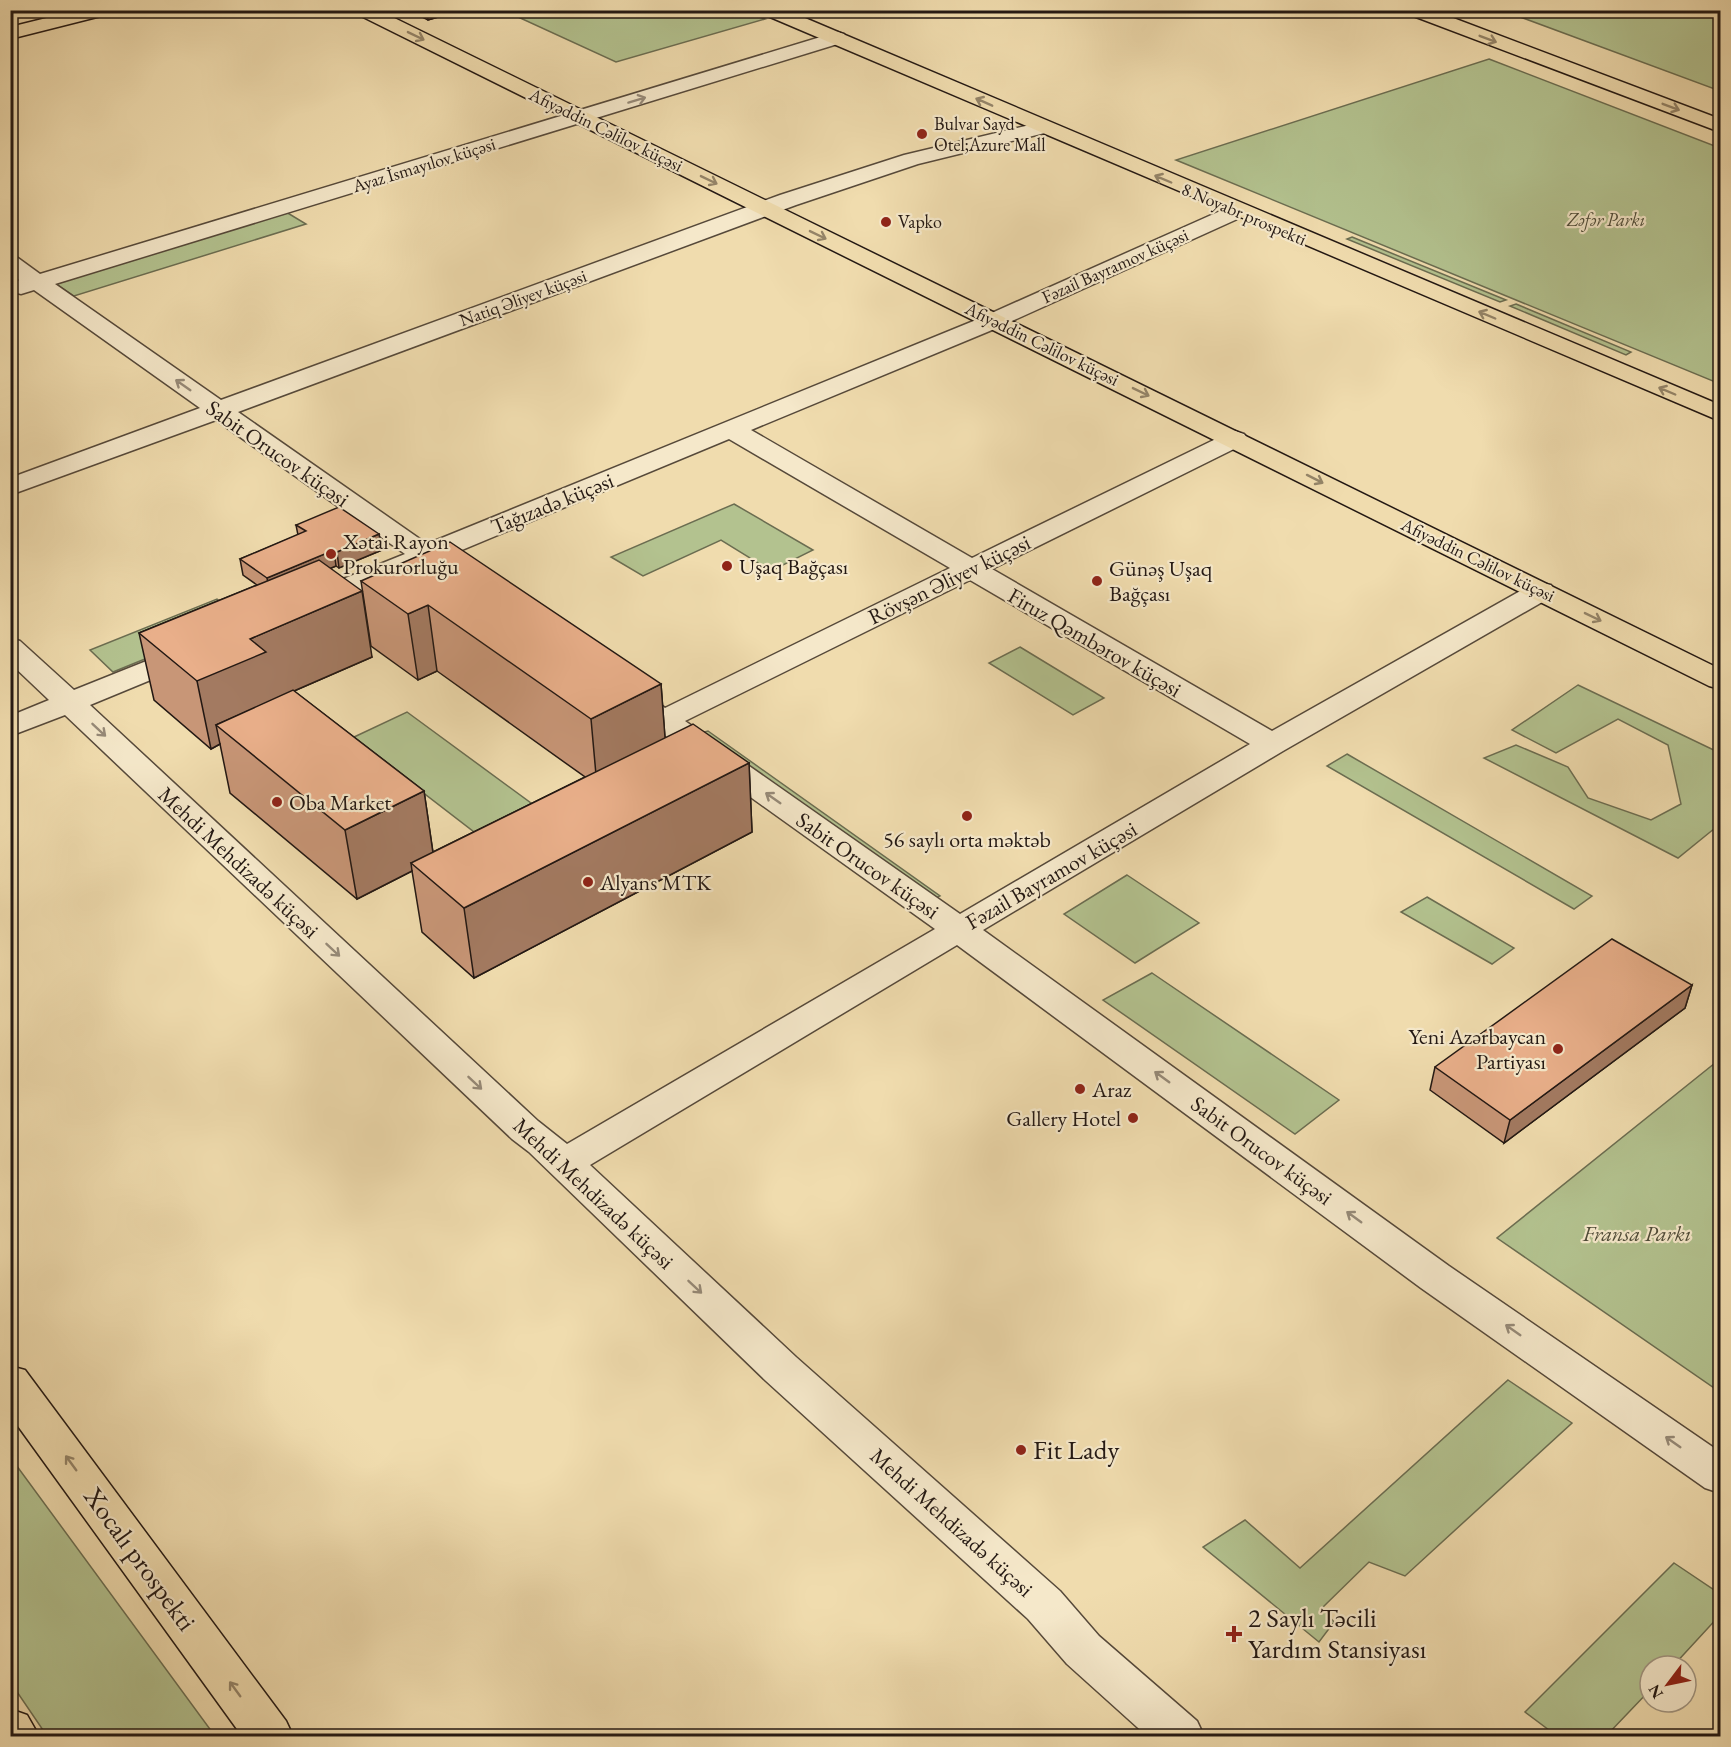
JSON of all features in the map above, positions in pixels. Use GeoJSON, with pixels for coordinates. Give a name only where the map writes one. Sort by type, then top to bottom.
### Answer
{"type":"FeatureCollection","features":[{"type":"Feature","properties":{"kind":"main road","name":"Afiyəddin Cəlilov küçəsi"},"geometry":{"type":"LineString","coordinates":[[363,10],[1720,680]]}},
{"type":"Feature","properties":{"kind":"main road","name":"8 Noyabr prospekti"},"geometry":{"type":"LineString","coordinates":[[769,10],[1236,211],[1720,414]]}},
{"type":"Feature","properties":{"kind":"main road"},"geometry":{"type":"LineString","coordinates":[[1414,10],[1720,126]]}},
{"type":"Feature","properties":{"kind":"main road"},"geometry":{"type":"LineString","coordinates":[[10,33],[96,12]]}},
{"type":"Feature","properties":{"kind":"main road","name":"Xocalı prospekti"},"geometry":{"type":"LineString","coordinates":[[10,1382],[269,1737]]}},
{"type":"Feature","properties":{"kind":"main road"},"geometry":{"type":"LineString","coordinates":[[10,1730],[15,1737]]}},
{"type":"Feature","properties":{"kind":"street","name":"Ayaz İsmayılov küçəsi"},"geometry":{"type":"LineString","coordinates":[[24,286],[837,38]]}},
{"type":"Feature","properties":{"kind":"street","name":"Natiq Əliyev küçəsi"},"geometry":{"type":"LineString","coordinates":[[10,487],[766,209],[910,159],[1042,128]]}},
{"type":"Feature","properties":{"kind":"street","name":"Fəzail Bayramov küçəsi"},"geometry":{"type":"LineString","coordinates":[[994,320],[1236,211]]}},
{"type":"Feature","properties":{"kind":"street","name":"Sabit Orucov küçəsi"},"geometry":{"type":"LineString","coordinates":[[10,263],[24,286],[218,410],[483,595]]}},
{"type":"Feature","properties":{"kind":"street","name":"Tağızadə küçəsi"},"geometry":{"type":"LineString","coordinates":[[285,614],[994,320]]}},
{"type":"Feature","properties":{"kind":"street","name":"Firuz Qəmbərov küçəsi"},"geometry":{"type":"LineString","coordinates":[[732,430],[1272,744]]}},
{"type":"Feature","properties":{"kind":"street","name":"Rövşən Əliyev küçəsi"},"geometry":{"type":"LineString","coordinates":[[664,720],[1235,439]]}},
{"type":"Feature","properties":{"kind":"street","name":"Fəzail Bayramov küçəsi"},"geometry":{"type":"LineString","coordinates":[[564,1163],[1272,744],[1541,591]]}},
{"type":"Feature","properties":{"kind":"street"},"geometry":{"type":"LineString","coordinates":[[10,727],[210,645]]}},
{"type":"Feature","properties":{"kind":"street","name":"Mehdi Mehdizadə küçəsi"},"geometry":{"type":"LineString","coordinates":[[10,647],[525,1130],[564,1163],[781,1369],[1044,1605],[1083,1650],[1180,1737]]}},
{"type":"Feature","properties":{"kind":"street","name":"Sabit Orucov küçəsi"},"geometry":{"type":"LineString","coordinates":[[607,681],[958,929],[1435,1277],[1720,1475]]}},
{"type":"Feature","properties":{"kind":"green space"},"geometry":{"type":"Polygon","coordinates":[[[505,11],[741,11],[765,19],[616,62],[505,11]]]}},
{"type":"Feature","properties":{"kind":"green space"},"geometry":{"type":"Polygon","coordinates":[[[1504,11],[1720,11],[1720,91],[1504,11]]]}},
{"type":"Feature","properties":{"kind":"green space","name":"Zəfər Parkı"},"geometry":{"type":"Polygon","coordinates":[[[1489,59],[1720,148],[1720,384],[1176,160],[1489,59]]]}},
{"type":"Feature","properties":{"kind":"green space"},"geometry":{"type":"Polygon","coordinates":[[[286,212],[306,224],[74,296],[55,283],[286,212]]]}},
{"type":"Feature","properties":{"kind":"green space"},"geometry":{"type":"Polygon","coordinates":[[[1352,237],[1506,300],[1500,302],[1347,239],[1352,237]]]}},
{"type":"Feature","properties":{"kind":"green space"},"geometry":{"type":"Polygon","coordinates":[[[1516,304],[1631,352],[1626,355],[1510,306],[1516,304]]]}},
{"type":"Feature","properties":{"kind":"green space"},"geometry":{"type":"Polygon","coordinates":[[[734,504],[813,550],[771,571],[721,540],[643,576],[611,557],[734,504]]]}},
{"type":"Feature","properties":{"kind":"green space"},"geometry":{"type":"Polygon","coordinates":[[[217,599],[243,619],[113,672],[90,650],[217,599]]]}},
{"type":"Feature","properties":{"kind":"green space"},"geometry":{"type":"Polygon","coordinates":[[[1020,647],[1104,698],[1073,715],[989,663],[1020,647]]]}},
{"type":"Feature","properties":{"kind":"green space"},"geometry":{"type":"Polygon","coordinates":[[[1578,685],[1720,753],[1720,824],[1678,858],[1484,758],[1516,745],[1568,767],[1588,798],[1651,820],[1681,804],[1668,745],[1618,719],[1556,753],[1512,730],[1578,685]]]}},
{"type":"Feature","properties":{"kind":"green space"},"geometry":{"type":"Polygon","coordinates":[[[407,712],[565,828],[508,858],[352,738],[407,712]]]}},
{"type":"Feature","properties":{"kind":"green space"},"geometry":{"type":"Polygon","coordinates":[[[708,731],[940,896],[928,902],[693,735],[708,731]]]}},
{"type":"Feature","properties":{"kind":"green space"},"geometry":{"type":"Polygon","coordinates":[[[1347,754],[1592,896],[1574,909],[1327,766],[1347,754]]]}},
{"type":"Feature","properties":{"kind":"green space"},"geometry":{"type":"Polygon","coordinates":[[[1127,875],[1199,923],[1135,963],[1064,914],[1127,875]]]}},
{"type":"Feature","properties":{"kind":"green space"},"geometry":{"type":"Polygon","coordinates":[[[1427,897],[1514,948],[1492,964],[1401,912],[1427,897]]]}},
{"type":"Feature","properties":{"kind":"green space"},"geometry":{"type":"Polygon","coordinates":[[[1152,973],[1339,1100],[1295,1134],[1103,1000],[1152,973]]]}},
{"type":"Feature","properties":{"kind":"green space","name":"Fransa Parkı"},"geometry":{"type":"Polygon","coordinates":[[[1720,1059],[1720,1392],[1497,1238],[1720,1059]]]}},
{"type":"Feature","properties":{"kind":"green space"},"geometry":{"type":"Polygon","coordinates":[[[1508,1380],[1572,1423],[1405,1576],[1369,1562],[1322,1608],[1334,1622],[1319,1642],[1203,1547],[1245,1520],[1300,1568],[1508,1380]]]}},
{"type":"Feature","properties":{"kind":"green space"},"geometry":{"type":"Polygon","coordinates":[[[10,1458],[215,1736],[47,1736],[11,1683],[10,1458]]]}},
{"type":"Feature","properties":{"kind":"green space"},"geometry":{"type":"Polygon","coordinates":[[[1674,1563],[1720,1594],[1720,1615],[1684,1654],[1638,1654],[1638,1703],[1606,1736],[1557,1736],[1525,1712],[1674,1563]]]}},
{"type":"Feature","properties":{"kind":"building"},"geometry":{"type":"Polygon","coordinates":[[[339,507],[379,534],[267,578],[240,559],[306,531],[296,525],[339,507]]]}},
{"type":"Feature","properties":{"kind":"building"},"geometry":{"type":"Polygon","coordinates":[[[450,542],[661,684],[591,719],[428,605],[408,614],[361,581],[450,542]]]}},
{"type":"Feature","properties":{"kind":"building"},"geometry":{"type":"Polygon","coordinates":[[[319,560],[362,591],[250,639],[266,652],[197,681],[139,633],[319,560]]]}},
{"type":"Feature","properties":{"kind":"building"},"geometry":{"type":"Polygon","coordinates":[[[293,690],[424,791],[345,830],[216,725],[293,690]]]}},
{"type":"Feature","properties":{"kind":"building"},"geometry":{"type":"Polygon","coordinates":[[[693,724],[749,763],[464,908],[411,863],[693,724]]]}},
{"type":"Feature","properties":{"kind":"building","name":"Yeni Azərbaycan Partiyası"},"geometry":{"type":"Polygon","coordinates":[[[1612,939],[1692,985],[1510,1120],[1435,1067],[1612,939]]]}},
{"type":"Feature","properties":{"kind":"place","name":"Bulvar Sayd Otel;Azure Mall"},"geometry":{"type":"Point","coordinates":[922,134]}},
{"type":"Feature","properties":{"kind":"place","name":"Vapko"},"geometry":{"type":"Point","coordinates":[886,222]}},
{"type":"Feature","properties":{"kind":"place","name":"Xətai Rayon Prokurorluğu"},"geometry":{"type":"Point","coordinates":[331,554]}},
{"type":"Feature","properties":{"kind":"place","name":"Uşaq Bağçası"},"geometry":{"type":"Point","coordinates":[727,566]}},
{"type":"Feature","properties":{"kind":"place","name":"Günəş Uşaq Bağçası"},"geometry":{"type":"Point","coordinates":[1097,581]}},
{"type":"Feature","properties":{"kind":"place","name":"Oba Market"},"geometry":{"type":"Point","coordinates":[277,802]}},
{"type":"Feature","properties":{"kind":"place","name":"56 saylı orta məktəb"},"geometry":{"type":"Point","coordinates":[967,816]}},
{"type":"Feature","properties":{"kind":"place","name":"Alyans MTK"},"geometry":{"type":"Point","coordinates":[588,882]}},
{"type":"Feature","properties":{"kind":"place","name":"Yeni Azərbaycan Partiyası"},"geometry":{"type":"Point","coordinates":[1558,1049]}},
{"type":"Feature","properties":{"kind":"place","name":"Araz"},"geometry":{"type":"Point","coordinates":[1080,1089]}},
{"type":"Feature","properties":{"kind":"place","name":"Gallery Hotel"},"geometry":{"type":"Point","coordinates":[1133,1118]}},
{"type":"Feature","properties":{"kind":"place","name":"Fit Lady"},"geometry":{"type":"Point","coordinates":[1021,1450]}},
{"type":"Feature","properties":{"kind":"place","name":"2 Saylı Təcili Yardım Stansiyası"},"geometry":{"type":"Point","coordinates":[1234,1634]}}]}
